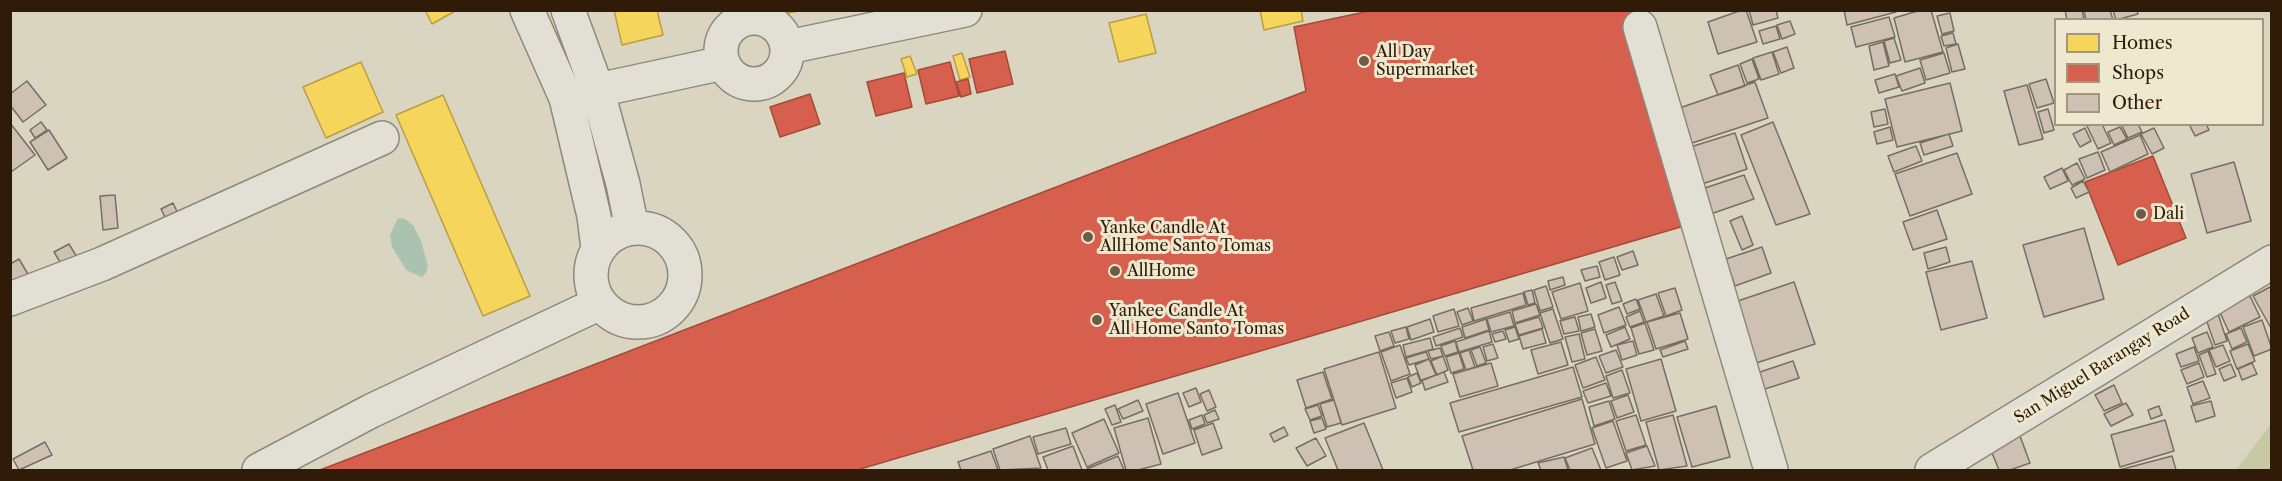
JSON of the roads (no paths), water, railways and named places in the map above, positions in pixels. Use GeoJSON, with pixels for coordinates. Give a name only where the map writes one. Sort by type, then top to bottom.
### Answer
{"type":"FeatureCollection","features":[{"type":"Feature","properties":{"kind":"street"},"geometry":{"type":"LineString","coordinates":[[527,10],[566,98],[594,216],[598,249],[591,276],[600,303],[620,318],[644,322],[667,313],[682,293],[686,268],[676,246],[656,231],[632,228],[613,235],[598,249]]}},
{"type":"Feature","properties":{"kind":"street"},"geometry":{"type":"LineString","coordinates":[[568,10],[597,89],[623,184],[632,228]]}},
{"type":"Feature","properties":{"kind":"street"},"geometry":{"type":"LineString","coordinates":[[788,47],[965,10]]}},
{"type":"Feature","properties":{"kind":"street"},"geometry":{"type":"LineString","coordinates":[[746,14],[765,18],[781,29],[788,47],[786,63],[777,76],[762,84],[746,83],[732,76],[723,63],[721,44],[730,27],[746,14]]}},
{"type":"Feature","properties":{"kind":"street"},"geometry":{"type":"LineString","coordinates":[[1640,27],[1771,471]]}},
{"type":"Feature","properties":{"kind":"street"},"geometry":{"type":"LineString","coordinates":[[566,98],[597,89],[723,63]]}},
{"type":"Feature","properties":{"kind":"street"},"geometry":{"type":"LineString","coordinates":[[10,299],[102,264],[381,138]]}},
{"type":"Feature","properties":{"kind":"street","name":"San Miguel Barangay Road"},"geometry":{"type":"LineString","coordinates":[[1932,471],[2271,262]]}},
{"type":"Feature","properties":{"kind":"street"},"geometry":{"type":"LineString","coordinates":[[259,471],[371,411],[600,303]]}},
{"type":"Feature","properties":{"kind":"place","name":"All Day Supermarket"},"geometry":{"type":"Point","coordinates":[1364,61]}},
{"type":"Feature","properties":{"kind":"place","name":"Dali"},"geometry":{"type":"Point","coordinates":[2141,214]}},
{"type":"Feature","properties":{"kind":"place","name":"Yanke Candle At AllHome Santo Tomas"},"geometry":{"type":"Point","coordinates":[1088,237]}},
{"type":"Feature","properties":{"kind":"place","name":"AllHome"},"geometry":{"type":"Point","coordinates":[1115,271]}},
{"type":"Feature","properties":{"kind":"place","name":"Yankee Candle At All Home Santo Tomas"},"geometry":{"type":"Point","coordinates":[1097,320]}}]}
